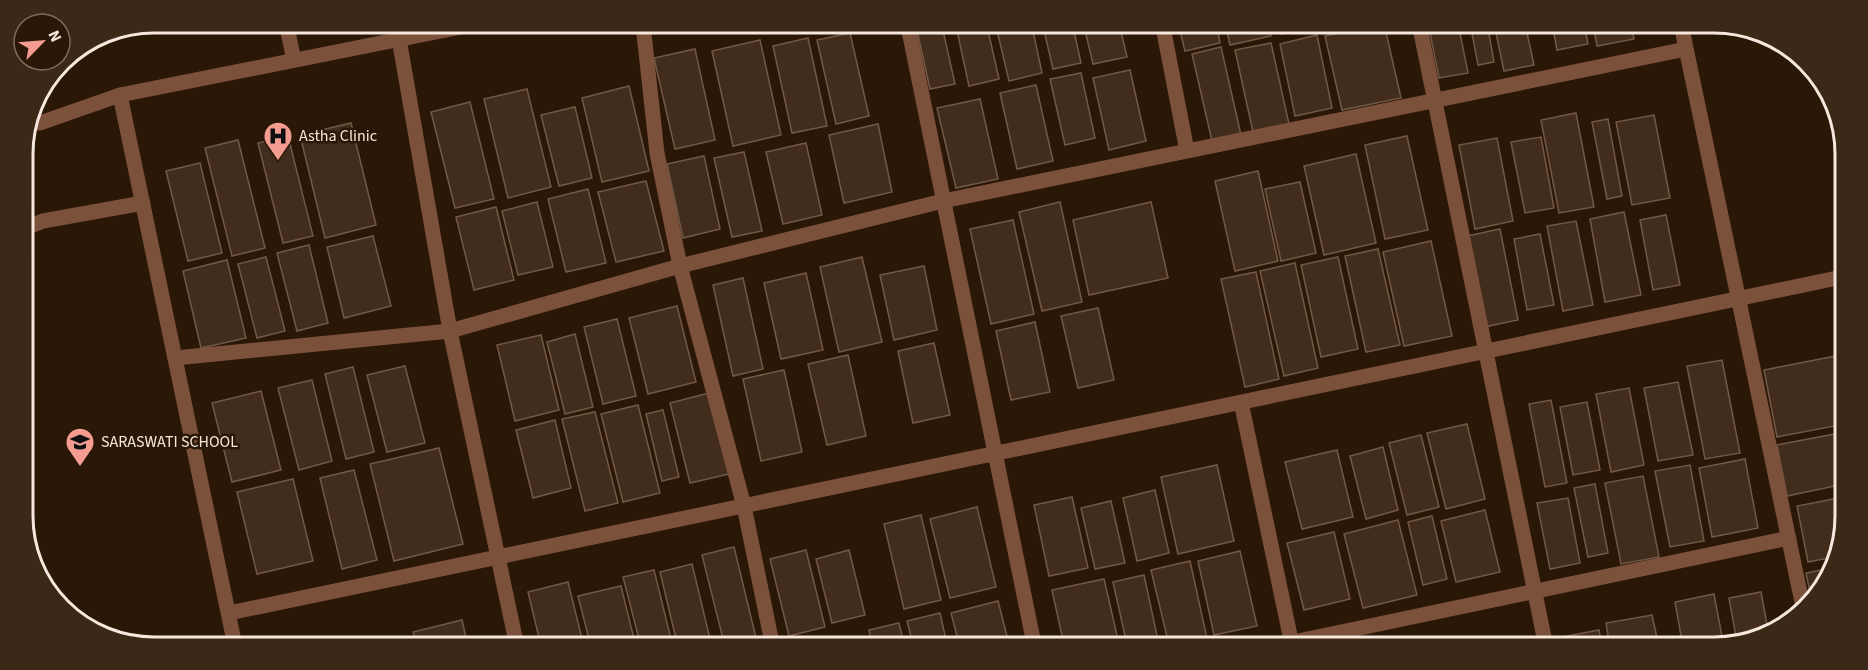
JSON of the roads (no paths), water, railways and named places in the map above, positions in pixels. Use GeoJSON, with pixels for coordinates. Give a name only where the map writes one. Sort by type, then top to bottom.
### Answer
{"type":"FeatureCollection","features":[{"type":"Feature","properties":{"kind":"street"},"geometry":{"type":"LineString","coordinates":[[288,33],[294,60]]}},
{"type":"Feature","properties":{"kind":"street"},"geometry":{"type":"LineString","coordinates":[[37,122],[40,123],[120,95],[430,33]]}},
{"type":"Feature","properties":{"kind":"street"},"geometry":{"type":"LineString","coordinates":[[644,33],[657,153],[680,266],[744,506],[771,637]]}},
{"type":"Feature","properties":{"kind":"street"},"geometry":{"type":"LineString","coordinates":[[909,33],[1033,637]]}},
{"type":"Feature","properties":{"kind":"street"},"geometry":{"type":"LineString","coordinates":[[1164,33],[1187,151]]}},
{"type":"Feature","properties":{"kind":"street"},"geometry":{"type":"LineString","coordinates":[[1421,33],[1543,637]]}},
{"type":"Feature","properties":{"kind":"street"},"geometry":{"type":"LineString","coordinates":[[1683,33],[1801,600]]}},
{"type":"Feature","properties":{"kind":"street"},"geometry":{"type":"LineString","coordinates":[[399,39],[450,331],[515,637]]}},
{"type":"Feature","properties":{"kind":"street"},"geometry":{"type":"LineString","coordinates":[[175,358],[450,331],[680,266],[943,201],[1686,49]]}},
{"type":"Feature","properties":{"kind":"street"},"geometry":{"type":"LineString","coordinates":[[120,95],[233,637]]}},
{"type":"Feature","properties":{"kind":"street"},"geometry":{"type":"LineString","coordinates":[[33,225],[43,221],[143,203]]}},
{"type":"Feature","properties":{"kind":"street"},"geometry":{"type":"LineString","coordinates":[[229,613],[1835,278]]}},
{"type":"Feature","properties":{"kind":"street"},"geometry":{"type":"LineString","coordinates":[[1241,402],[1285,637]]}},
{"type":"Feature","properties":{"kind":"street"},"geometry":{"type":"LineString","coordinates":[[1324,637],[1789,538]]}},
{"type":"Feature","properties":{"kind":"place","name":"Astha Clinic"},"geometry":{"type":"Point","coordinates":[278,162]}},
{"type":"Feature","properties":{"kind":"place","name":"SARASWATI SCHOOL"},"geometry":{"type":"Point","coordinates":[80,468]}}]}
